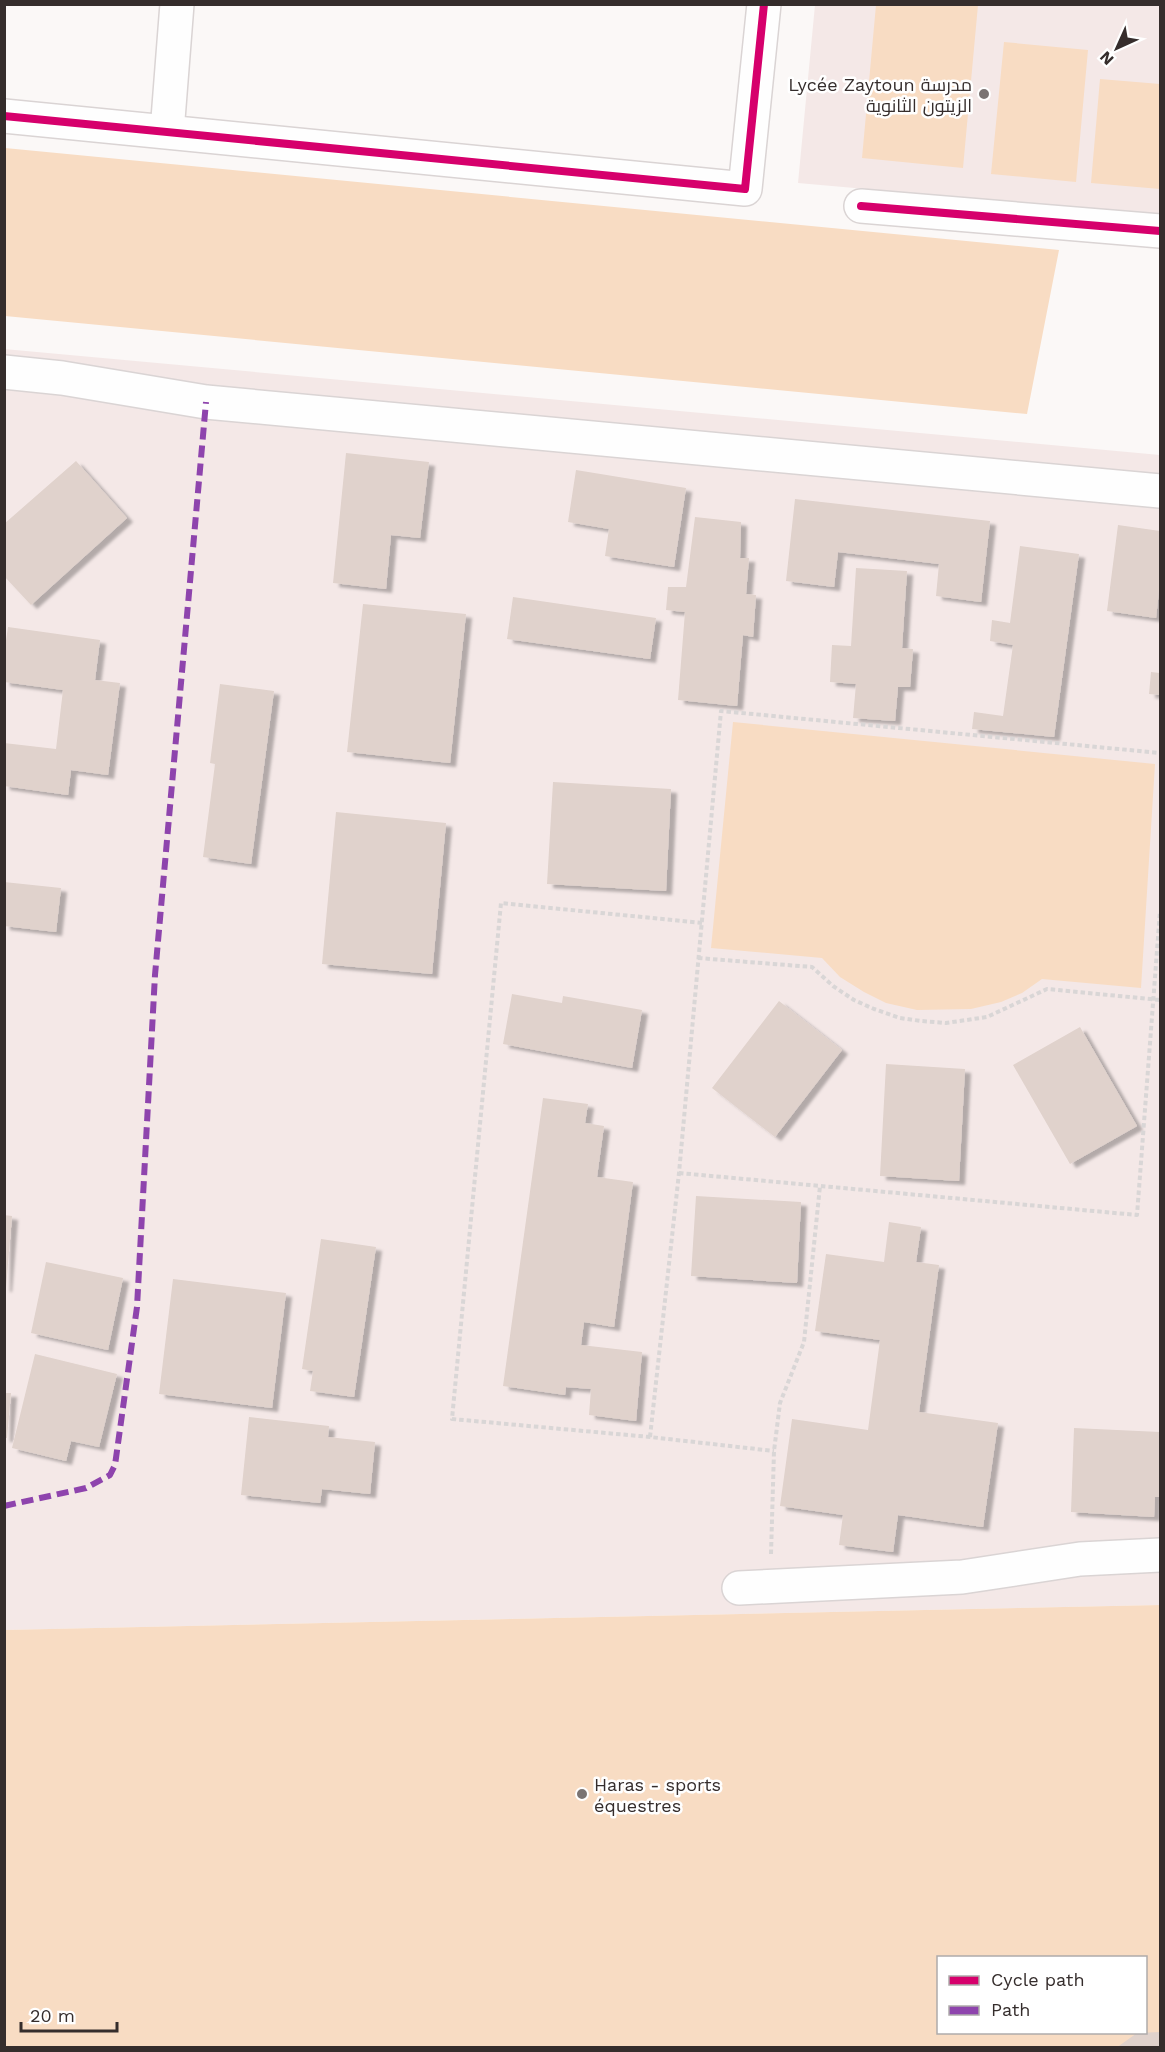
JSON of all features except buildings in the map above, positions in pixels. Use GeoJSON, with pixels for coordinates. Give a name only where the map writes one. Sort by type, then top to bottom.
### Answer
{"type":"FeatureCollection","features":[{"type":"Feature","properties":{"kind":"street"},"geometry":{"type":"LineString","coordinates":[[167,132],[177,4]]}},
{"type":"Feature","properties":{"kind":"street"},"geometry":{"type":"LineString","coordinates":[[4,116],[745,189],[764,4]]}},
{"type":"Feature","properties":{"kind":"street"},"geometry":{"type":"LineString","coordinates":[[861,206],[1161,231]]}},
{"type":"Feature","properties":{"kind":"street"},"geometry":{"type":"LineString","coordinates":[[4,372],[62,378],[206,402],[1161,491]]}},
{"type":"Feature","properties":{"kind":"street"},"geometry":{"type":"LineString","coordinates":[[754,1587],[962,1577],[1080,1559],[1161,1556]]}},
{"type":"Feature","properties":{"kind":"path"},"geometry":{"type":"LineString","coordinates":[[650,1437],[679,1173],[721,711],[1161,753]]}},
{"type":"Feature","properties":{"kind":"path"},"geometry":{"type":"LineString","coordinates":[[702,923],[501,903],[452,1419],[774,1451]]}},
{"type":"Feature","properties":{"kind":"path"},"geometry":{"type":"LineString","coordinates":[[679,1173],[1137,1215],[1161,910]]}},
{"type":"Feature","properties":{"kind":"path"},"geometry":{"type":"LineString","coordinates":[[698,958],[812,967],[833,986],[854,1000],[900,1018],[921,1021],[946,1023],[987,1017],[1047,988],[1161,1000]]}},
{"type":"Feature","properties":{"kind":"path"},"geometry":{"type":"LineString","coordinates":[[754,1587],[780,1403],[804,1342],[820,1186]]}},
{"type":"Feature","properties":{"kind":"shaded area","name":"Lycée Zaytoun مدرسة الزيتون الثانوية"},"geometry":{"type":"Polygon","coordinates":[[[815,5],[1160,5],[1160,215],[798,183],[815,5]]]}},
{"type":"Feature","properties":{"kind":"shaded area"},"geometry":{"type":"Polygon","coordinates":[[[876,5],[978,5],[963,168],[862,158],[876,5]]]}},
{"type":"Feature","properties":{"kind":"shaded area"},"geometry":{"type":"Polygon","coordinates":[[[1004,42],[1088,50],[1076,182],[991,174],[1004,42]]]}},
{"type":"Feature","properties":{"kind":"shaded area"},"geometry":{"type":"Polygon","coordinates":[[[1100,79],[1160,84],[1160,189],[1091,183],[1100,79]]]}},
{"type":"Feature","properties":{"kind":"shaded area"},"geometry":{"type":"Polygon","coordinates":[[[5,148],[1059,250],[1027,414],[5,316],[5,148]]]}},
{"type":"Feature","properties":{"kind":"shaded area"},"geometry":{"type":"Polygon","coordinates":[[[4,349],[1160,455],[1160,1605],[5,1630],[4,349]]]}},
{"type":"Feature","properties":{"kind":"shaded area"},"geometry":{"type":"Polygon","coordinates":[[[733,722],[1155,764],[1141,988],[1042,979],[1022,993],[1001,1002],[971,1009],[917,1010],[886,1003],[864,992],[840,977],[822,958],[711,948],[733,722]]]}},
{"type":"Feature","properties":{"kind":"shaded area","name":"Haras - sports équestres"},"geometry":{"type":"Polygon","coordinates":[[[1160,1605],[1160,2047],[5,2047],[4,1630],[1160,1605]]]}},
{"type":"Feature","properties":{"kind":"marked path"},"geometry":{"type":"LineString","coordinates":[[4,1506],[86,1488],[110,1475],[115,1465],[137,1307],[155,975],[206,402]]}},
{"type":"Feature","properties":{"kind":"cycle path"},"geometry":{"type":"LineString","coordinates":[[4,116],[745,189],[764,4]]}},
{"type":"Feature","properties":{"kind":"cycle path"},"geometry":{"type":"LineString","coordinates":[[861,206],[1160,231]]}},
{"type":"Feature","properties":{"kind":"place","name":"Lycée Zaytoun مدرسة الزيتون الثانوية"},"geometry":{"type":"Point","coordinates":[984,94]}},
{"type":"Feature","properties":{"kind":"place","name":"Haras - sports équestres"},"geometry":{"type":"Point","coordinates":[582,1794]}}]}
